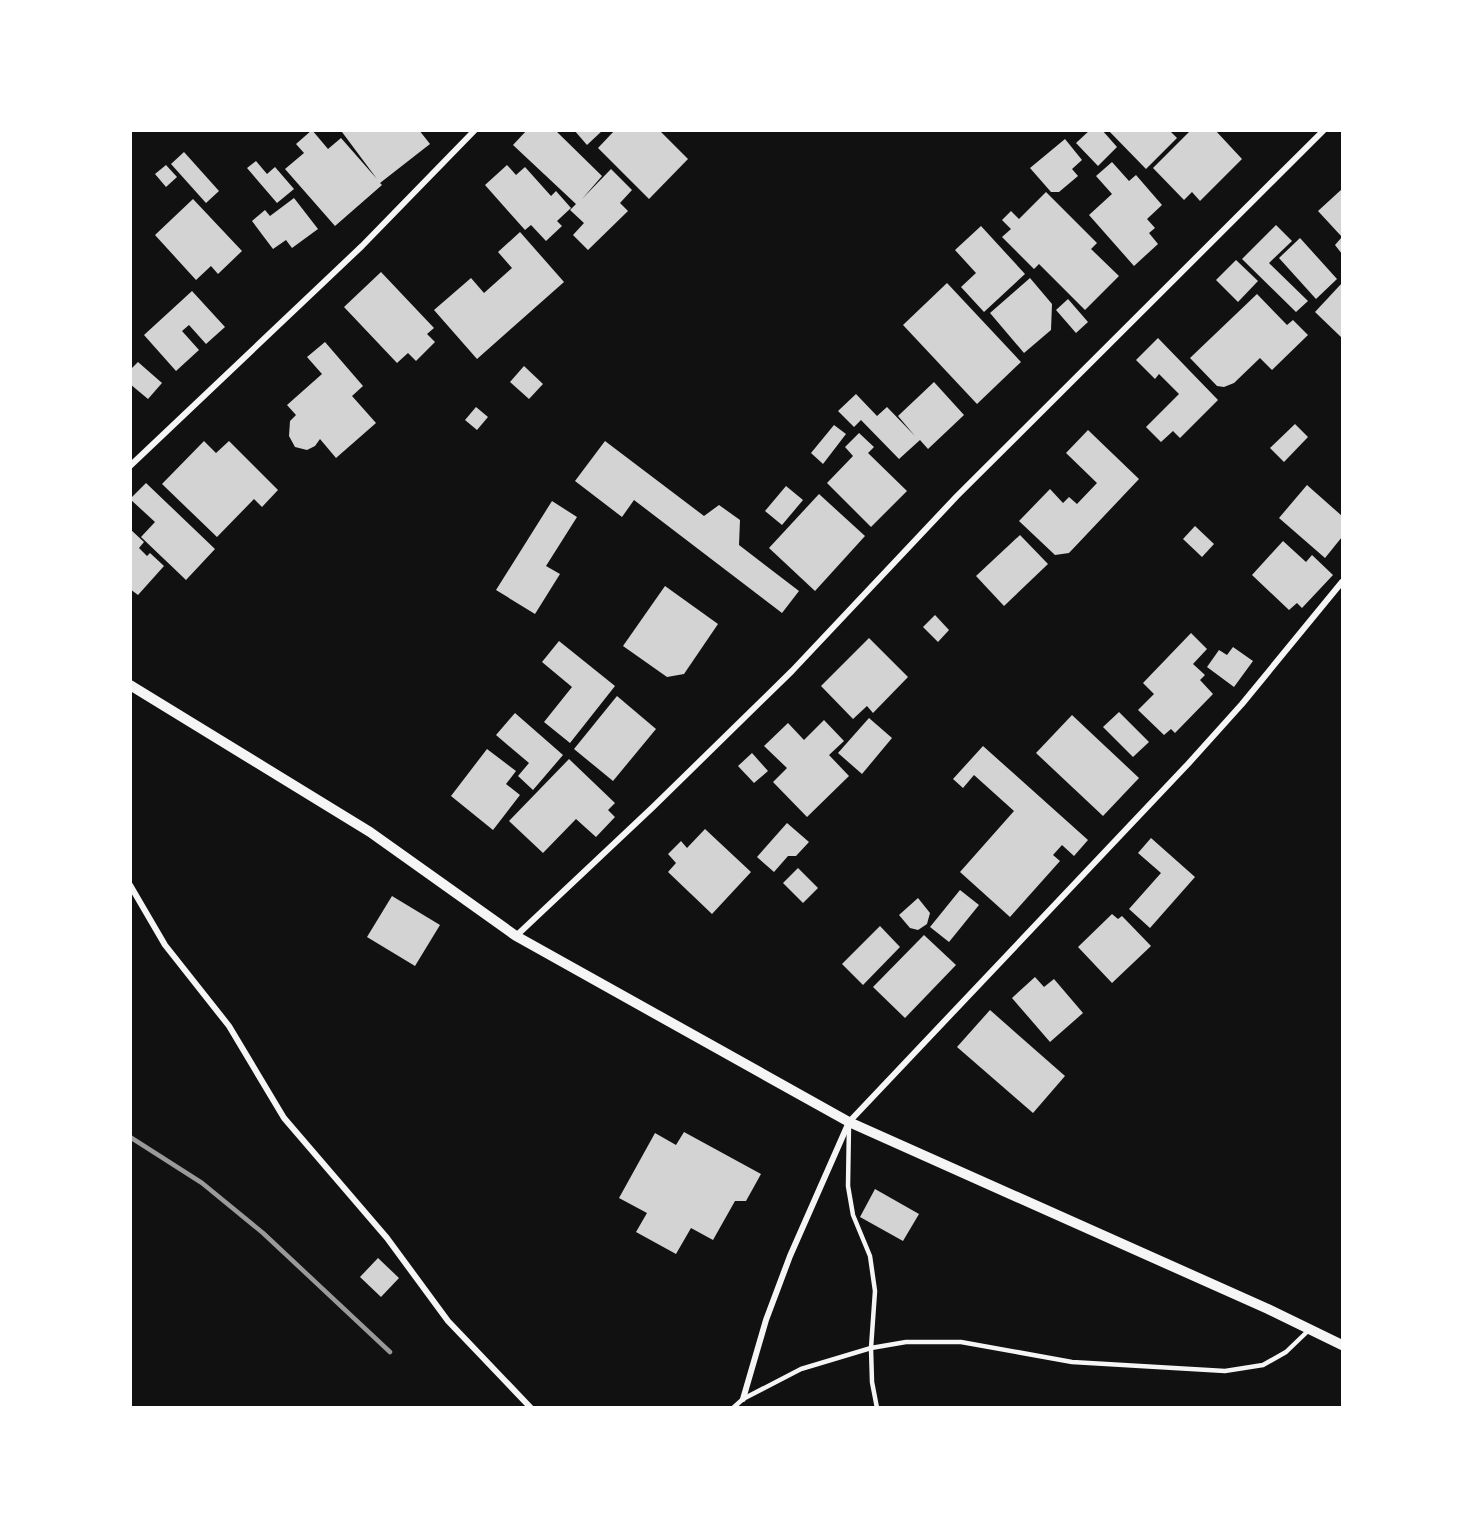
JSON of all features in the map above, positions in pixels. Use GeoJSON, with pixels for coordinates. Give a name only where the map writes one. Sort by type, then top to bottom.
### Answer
{"type":"FeatureCollection","features":[{"type":"Feature","properties":{"kind":"street"},"geometry":{"type":"LineString","coordinates":[[130,466],[362,246],[475,130]]}},
{"type":"Feature","properties":{"kind":"street"},"geometry":{"type":"LineString","coordinates":[[516,936],[792,672],[957,496],[1324,130]]}},
{"type":"Feature","properties":{"kind":"street"},"geometry":{"type":"LineString","coordinates":[[742,1399],[766,1320],[790,1256],[849,1122],[1188,764],[1242,704],[1342,582]]}},
{"type":"Feature","properties":{"kind":"street"},"geometry":{"type":"LineString","coordinates":[[130,685],[370,832],[516,936],[849,1122],[1342,1345]]}},
{"type":"Feature","properties":{"kind":"street"},"geometry":{"type":"LineString","coordinates":[[130,885],[165,945],[230,1026],[284,1118],[387,1238],[448,1321],[531,1407]]}},
{"type":"Feature","properties":{"kind":"lane"},"geometry":{"type":"LineString","coordinates":[[849,1122],[848,1186],[853,1215],[870,1256],[875,1291],[871,1348],[872,1382],[877,1407]]}},
{"type":"Feature","properties":{"kind":"lane"},"geometry":{"type":"LineString","coordinates":[[733,1407],[742,1399],[801,1369],[871,1348],[906,1342],[961,1342],[1072,1362],[1226,1371],[1263,1365],[1286,1352],[1310,1329]]}},
{"type":"Feature","properties":{"kind":"building"},"geometry":{"type":"Polygon","coordinates":[[[312,130],[328,149],[341,138],[377,179],[342,132],[343,130],[419,130],[430,144],[380,183],[382,185],[335,226],[285,169],[304,153],[296,144],[312,130]]]}},
{"type":"Feature","properties":{"kind":"building"},"geometry":{"type":"Polygon","coordinates":[[[527,130],[555,130],[602,176],[582,199],[611,169],[632,190],[620,203],[628,211],[588,250],[573,235],[584,223],[570,210],[576,204],[513,145],[527,130]]]}},
{"type":"Feature","properties":{"kind":"building"},"geometry":{"type":"Polygon","coordinates":[[[574,130],[603,130],[587,145],[574,130]]]}},
{"type":"Feature","properties":{"kind":"building"},"geometry":{"type":"Polygon","coordinates":[[[615,130],[659,130],[688,159],[649,199],[598,148],[615,130]]]}},
{"type":"Feature","properties":{"kind":"building"},"geometry":{"type":"Polygon","coordinates":[[[1090,130],[1102,130],[1117,147],[1098,166],[1076,143],[1090,130]]]}},
{"type":"Feature","properties":{"kind":"building"},"geometry":{"type":"Polygon","coordinates":[[[1108,130],[1169,130],[1177,138],[1146,169],[1108,130]]]}},
{"type":"Feature","properties":{"kind":"building"},"geometry":{"type":"Polygon","coordinates":[[[1191,130],[1215,130],[1242,159],[1200,201],[1192,192],[1184,200],[1153,168],[1191,130]]]}},
{"type":"Feature","properties":{"kind":"building"},"geometry":{"type":"Polygon","coordinates":[[[1065,139],[1082,160],[1072,169],[1078,176],[1059,192],[1051,192],[1030,168],[1065,139]]]}},
{"type":"Feature","properties":{"kind":"building"},"geometry":{"type":"Polygon","coordinates":[[[184,152],[219,191],[206,203],[171,164],[184,152]]]}},
{"type":"Feature","properties":{"kind":"building"},"geometry":{"type":"Polygon","coordinates":[[[256,161],[267,174],[275,167],[294,189],[277,203],[247,168],[256,161]]]}},
{"type":"Feature","properties":{"kind":"building"},"geometry":{"type":"Polygon","coordinates":[[[1112,162],[1129,181],[1136,175],[1162,205],[1147,219],[1155,228],[1149,233],[1158,244],[1134,266],[1089,215],[1112,194],[1096,176],[1112,162]]]}},
{"type":"Feature","properties":{"kind":"building"},"geometry":{"type":"Polygon","coordinates":[[[166,165],[177,177],[166,187],[155,174],[166,165]]]}},
{"type":"Feature","properties":{"kind":"building"},"geometry":{"type":"Polygon","coordinates":[[[507,165],[516,175],[525,167],[551,196],[556,191],[571,208],[557,221],[562,226],[546,241],[531,225],[525,230],[485,185],[507,165]]]}},
{"type":"Feature","properties":{"kind":"building"},"geometry":{"type":"Polygon","coordinates":[[[1342,189],[1342,237],[1318,211],[1342,189]]]}},
{"type":"Feature","properties":{"kind":"building"},"geometry":{"type":"Polygon","coordinates":[[[1046,192],[1097,243],[1091,249],[1119,276],[1085,310],[1039,264],[1034,269],[1002,237],[1011,229],[1002,220],[1011,211],[1019,219],[1046,192]]]}},
{"type":"Feature","properties":{"kind":"building"},"geometry":{"type":"Polygon","coordinates":[[[294,198],[318,229],[292,248],[286,240],[273,249],[252,221],[265,210],[270,216],[294,198]]]}},
{"type":"Feature","properties":{"kind":"building"},"geometry":{"type":"Polygon","coordinates":[[[193,199],[242,251],[218,274],[211,266],[196,280],[155,235],[193,199]]]}},
{"type":"Feature","properties":{"kind":"building"},"geometry":{"type":"Polygon","coordinates":[[[1276,225],[1292,241],[1269,263],[1308,301],[1296,312],[1242,259],[1276,225]]]}},
{"type":"Feature","properties":{"kind":"building"},"geometry":{"type":"Polygon","coordinates":[[[981,226],[1025,274],[984,312],[961,287],[976,273],[955,250],[981,226]]]}},
{"type":"Feature","properties":{"kind":"building"},"geometry":{"type":"Polygon","coordinates":[[[520,232],[564,282],[477,359],[434,310],[471,278],[484,293],[512,268],[498,252],[520,232]]]}},
{"type":"Feature","properties":{"kind":"building"},"geometry":{"type":"Polygon","coordinates":[[[1342,237],[1342,254],[1335,245],[1342,237]]]}},
{"type":"Feature","properties":{"kind":"building"},"geometry":{"type":"Polygon","coordinates":[[[1300,238],[1337,279],[1316,299],[1279,258],[1300,238]]]}},
{"type":"Feature","properties":{"kind":"building"},"geometry":{"type":"Polygon","coordinates":[[[1236,260],[1258,281],[1238,302],[1216,280],[1236,260]]]}},
{"type":"Feature","properties":{"kind":"building"},"geometry":{"type":"Polygon","coordinates":[[[381,272],[434,328],[427,334],[435,342],[416,361],[408,353],[397,363],[344,307],[381,272]]]}},
{"type":"Feature","properties":{"kind":"building"},"geometry":{"type":"Polygon","coordinates":[[[1030,278],[1052,304],[1051,330],[1024,353],[990,313],[1030,278]]]}},
{"type":"Feature","properties":{"kind":"building"},"geometry":{"type":"Polygon","coordinates":[[[947,283],[1021,362],[977,404],[903,325],[947,283]]]}},
{"type":"Feature","properties":{"kind":"building"},"geometry":{"type":"Polygon","coordinates":[[[1342,283],[1342,338],[1315,312],[1342,283]]]}},
{"type":"Feature","properties":{"kind":"building"},"geometry":{"type":"Polygon","coordinates":[[[192,291],[225,327],[206,344],[189,325],[182,331],[199,350],[176,371],[144,335],[192,291]]]}},
{"type":"Feature","properties":{"kind":"building"},"geometry":{"type":"Polygon","coordinates":[[[1257,294],[1287,325],[1293,320],[1308,335],[1272,370],[1260,358],[1234,383],[1224,387],[1217,386],[1190,358],[1257,294]]]}},
{"type":"Feature","properties":{"kind":"building"},"geometry":{"type":"Polygon","coordinates":[[[1068,299],[1088,322],[1076,333],[1056,310],[1068,299]]]}},
{"type":"Feature","properties":{"kind":"building"},"geometry":{"type":"Polygon","coordinates":[[[1158,338],[1218,400],[1180,438],[1173,431],[1161,442],[1146,427],[1179,394],[1159,374],[1155,379],[1136,360],[1158,338]]]}},
{"type":"Feature","properties":{"kind":"building"},"geometry":{"type":"Polygon","coordinates":[[[325,342],[363,386],[352,396],[376,423],[336,458],[320,439],[315,446],[307,450],[295,447],[289,436],[290,421],[296,415],[287,405],[322,374],[307,357],[325,342]]]}},
{"type":"Feature","properties":{"kind":"building"},"geometry":{"type":"Polygon","coordinates":[[[138,362],[162,383],[148,399],[130,384],[130,370],[138,362]]]}},
{"type":"Feature","properties":{"kind":"building"},"geometry":{"type":"Polygon","coordinates":[[[524,366],[543,384],[529,399],[510,382],[524,366]]]}},
{"type":"Feature","properties":{"kind":"building"},"geometry":{"type":"Polygon","coordinates":[[[934,382],[964,415],[928,449],[920,440],[899,459],[861,420],[854,427],[838,411],[856,394],[877,416],[887,407],[915,436],[898,416],[934,382]]]}},
{"type":"Feature","properties":{"kind":"building"},"geometry":{"type":"Polygon","coordinates":[[[476,407],[488,417],[477,430],[465,420],[476,407]]]}},
{"type":"Feature","properties":{"kind":"building"},"geometry":{"type":"Polygon","coordinates":[[[1295,424],[1308,437],[1284,462],[1270,448],[1295,424]]]}},
{"type":"Feature","properties":{"kind":"building"},"geometry":{"type":"Polygon","coordinates":[[[834,425],[846,434],[823,464],[811,453],[834,425]]]}},
{"type":"Feature","properties":{"kind":"building"},"geometry":{"type":"Polygon","coordinates":[[[1088,430],[1139,479],[1069,553],[1055,555],[1019,521],[1050,489],[1063,503],[1069,497],[1077,504],[1097,483],[1066,453],[1088,430]]]}},
{"type":"Feature","properties":{"kind":"building"},"geometry":{"type":"Polygon","coordinates":[[[859,433],[874,447],[868,453],[907,491],[871,527],[827,483],[853,456],[845,447],[859,433]]]}},
{"type":"Feature","properties":{"kind":"building"},"geometry":{"type":"Polygon","coordinates":[[[204,441],[216,453],[229,441],[278,490],[262,507],[254,499],[217,537],[162,484],[204,441]]]}},
{"type":"Feature","properties":{"kind":"building"},"geometry":{"type":"Polygon","coordinates":[[[605,441],[704,516],[719,505],[740,520],[739,545],[799,591],[782,613],[634,500],[622,517],[575,481],[605,441]]]}},
{"type":"Feature","properties":{"kind":"building"},"geometry":{"type":"Polygon","coordinates":[[[146,483],[215,549],[186,580],[141,537],[155,522],[130,499],[146,483]]]}},
{"type":"Feature","properties":{"kind":"building"},"geometry":{"type":"Polygon","coordinates":[[[1307,485],[1342,516],[1342,537],[1325,558],[1279,518],[1307,485]]]}},
{"type":"Feature","properties":{"kind":"building"},"geometry":{"type":"Polygon","coordinates":[[[786,486],[803,500],[782,525],[765,511],[786,486]]]}},
{"type":"Feature","properties":{"kind":"building"},"geometry":{"type":"Polygon","coordinates":[[[819,494],[865,536],[815,591],[769,548],[819,494]]]}},
{"type":"Feature","properties":{"kind":"building"},"geometry":{"type":"Polygon","coordinates":[[[552,501],[577,517],[546,566],[560,574],[535,614],[496,590],[552,501]]]}},
{"type":"Feature","properties":{"kind":"building"},"geometry":{"type":"Polygon","coordinates":[[[1195,526],[1214,544],[1202,557],[1183,539],[1195,526]]]}},
{"type":"Feature","properties":{"kind":"building"},"geometry":{"type":"Polygon","coordinates":[[[130,529],[144,542],[139,548],[147,556],[150,553],[164,566],[138,595],[130,589],[130,529]]]}},
{"type":"Feature","properties":{"kind":"building"},"geometry":{"type":"Polygon","coordinates":[[[1020,535],[1048,564],[1004,606],[976,576],[1020,535]]]}},
{"type":"Feature","properties":{"kind":"building"},"geometry":{"type":"Polygon","coordinates":[[[1283,541],[1306,562],[1312,555],[1333,575],[1302,608],[1297,603],[1289,610],[1252,575],[1283,541]]]}},
{"type":"Feature","properties":{"kind":"building"},"geometry":{"type":"Polygon","coordinates":[[[665,586],[718,624],[684,674],[667,677],[623,646],[665,586]]]}},
{"type":"Feature","properties":{"kind":"building"},"geometry":{"type":"Polygon","coordinates":[[[935,615],[949,630],[938,642],[923,627],[935,615]]]}},
{"type":"Feature","properties":{"kind":"building"},"geometry":{"type":"Polygon","coordinates":[[[1191,633],[1207,649],[1193,664],[1205,675],[1200,680],[1213,694],[1175,733],[1171,729],[1164,735],[1138,710],[1154,694],[1143,683],[1191,633]]]}},
{"type":"Feature","properties":{"kind":"building"},"geometry":{"type":"Polygon","coordinates":[[[869,638],[908,677],[873,713],[867,706],[853,719],[821,686],[869,638]]]}},
{"type":"Feature","properties":{"kind":"building"},"geometry":{"type":"Polygon","coordinates":[[[559,641],[615,686],[570,743],[544,722],[572,687],[542,662],[559,641]]]}},
{"type":"Feature","properties":{"kind":"building"},"geometry":{"type":"Polygon","coordinates":[[[1233,647],[1253,661],[1234,687],[1207,667],[1219,650],[1227,655],[1233,647]]]}},
{"type":"Feature","properties":{"kind":"building"},"geometry":{"type":"Polygon","coordinates":[[[617,696],[656,729],[613,781],[574,749],[617,696]]]}},
{"type":"Feature","properties":{"kind":"building"},"geometry":{"type":"Polygon","coordinates":[[[1119,712],[1149,742],[1133,757],[1103,727],[1119,712]]]}},
{"type":"Feature","properties":{"kind":"building"},"geometry":{"type":"Polygon","coordinates":[[[515,713],[563,755],[533,790],[518,776],[529,763],[496,735],[515,713]]]}},
{"type":"Feature","properties":{"kind":"building"},"geometry":{"type":"Polygon","coordinates":[[[1072,715],[1139,778],[1103,816],[1036,753],[1072,715]]]}},
{"type":"Feature","properties":{"kind":"building"},"geometry":{"type":"Polygon","coordinates":[[[869,718],[892,738],[862,774],[838,753],[869,718]]]}},
{"type":"Feature","properties":{"kind":"building"},"geometry":{"type":"Polygon","coordinates":[[[824,720],[844,741],[829,755],[849,776],[807,817],[773,782],[787,768],[764,746],[788,723],[804,740],[824,720]]]}},
{"type":"Feature","properties":{"kind":"building"},"geometry":{"type":"Polygon","coordinates":[[[983,746],[1088,840],[1074,856],[1062,845],[1053,855],[1060,861],[1010,917],[960,872],[1014,811],[974,775],[963,788],[953,779],[983,746]]]}},
{"type":"Feature","properties":{"kind":"building"},"geometry":{"type":"Polygon","coordinates":[[[487,749],[516,771],[506,784],[520,795],[493,830],[451,796],[487,749]]]}},
{"type":"Feature","properties":{"kind":"building"},"geometry":{"type":"Polygon","coordinates":[[[752,753],[768,771],[754,783],[738,766],[752,753]]]}},
{"type":"Feature","properties":{"kind":"building"},"geometry":{"type":"Polygon","coordinates":[[[569,759],[615,803],[608,810],[615,817],[596,837],[576,819],[543,853],[509,821],[569,759]]]}},
{"type":"Feature","properties":{"kind":"building"},"geometry":{"type":"Polygon","coordinates":[[[787,823],[809,842],[796,856],[788,856],[774,872],[757,857],[787,823]]]}},
{"type":"Feature","properties":{"kind":"building"},"geometry":{"type":"Polygon","coordinates":[[[705,829],[751,872],[712,914],[668,872],[676,863],[668,854],[681,841],[687,848],[705,829]]]}},
{"type":"Feature","properties":{"kind":"building"},"geometry":{"type":"Polygon","coordinates":[[[1151,838],[1195,877],[1150,928],[1129,909],[1161,873],[1138,853],[1151,838]]]}},
{"type":"Feature","properties":{"kind":"building"},"geometry":{"type":"Polygon","coordinates":[[[798,868],[818,888],[803,903],[783,883],[798,868]]]}},
{"type":"Feature","properties":{"kind":"building"},"geometry":{"type":"Polygon","coordinates":[[[960,890],[979,905],[949,942],[930,927],[960,890]]]}},
{"type":"Feature","properties":{"kind":"building"},"geometry":{"type":"Polygon","coordinates":[[[392,896],[440,925],[415,966],[367,937],[392,896]]]}},
{"type":"Feature","properties":{"kind":"building"},"geometry":{"type":"Polygon","coordinates":[[[918,898],[930,913],[927,924],[918,930],[910,928],[899,915],[918,898]]]}},
{"type":"Feature","properties":{"kind":"building"},"geometry":{"type":"Polygon","coordinates":[[[1112,914],[1118,919],[1122,916],[1151,946],[1112,983],[1078,947],[1112,914]]]}},
{"type":"Feature","properties":{"kind":"building"},"geometry":{"type":"Polygon","coordinates":[[[880,926],[900,947],[863,985],[842,964],[880,926]]]}},
{"type":"Feature","properties":{"kind":"building"},"geometry":{"type":"Polygon","coordinates":[[[924,935],[956,965],[905,1018],[873,987],[924,935]]]}},
{"type":"Feature","properties":{"kind":"building"},"geometry":{"type":"Polygon","coordinates":[[[1035,977],[1044,987],[1054,979],[1083,1013],[1050,1042],[1012,998],[1035,977]]]}},
{"type":"Feature","properties":{"kind":"building"},"geometry":{"type":"Polygon","coordinates":[[[990,1010],[1065,1076],[1033,1113],[957,1047],[990,1010]]]}},
{"type":"Feature","properties":{"kind":"building"},"geometry":{"type":"Polygon","coordinates":[[[684,1132],[761,1174],[746,1201],[735,1201],[713,1240],[691,1228],[676,1254],[636,1232],[647,1213],[619,1198],[655,1133],[676,1145],[684,1132]]]}},
{"type":"Feature","properties":{"kind":"building"},"geometry":{"type":"Polygon","coordinates":[[[875,1189],[919,1214],[903,1241],[860,1217],[875,1189]]]}},
{"type":"Feature","properties":{"kind":"building"},"geometry":{"type":"Polygon","coordinates":[[[378,1258],[399,1278],[381,1297],[360,1277],[378,1258]]]}},
{"type":"Feature","properties":{"kind":"railway"},"geometry":{"type":"LineString","coordinates":[[130,1137],[202,1183],[263,1233],[390,1352]]}}]}
